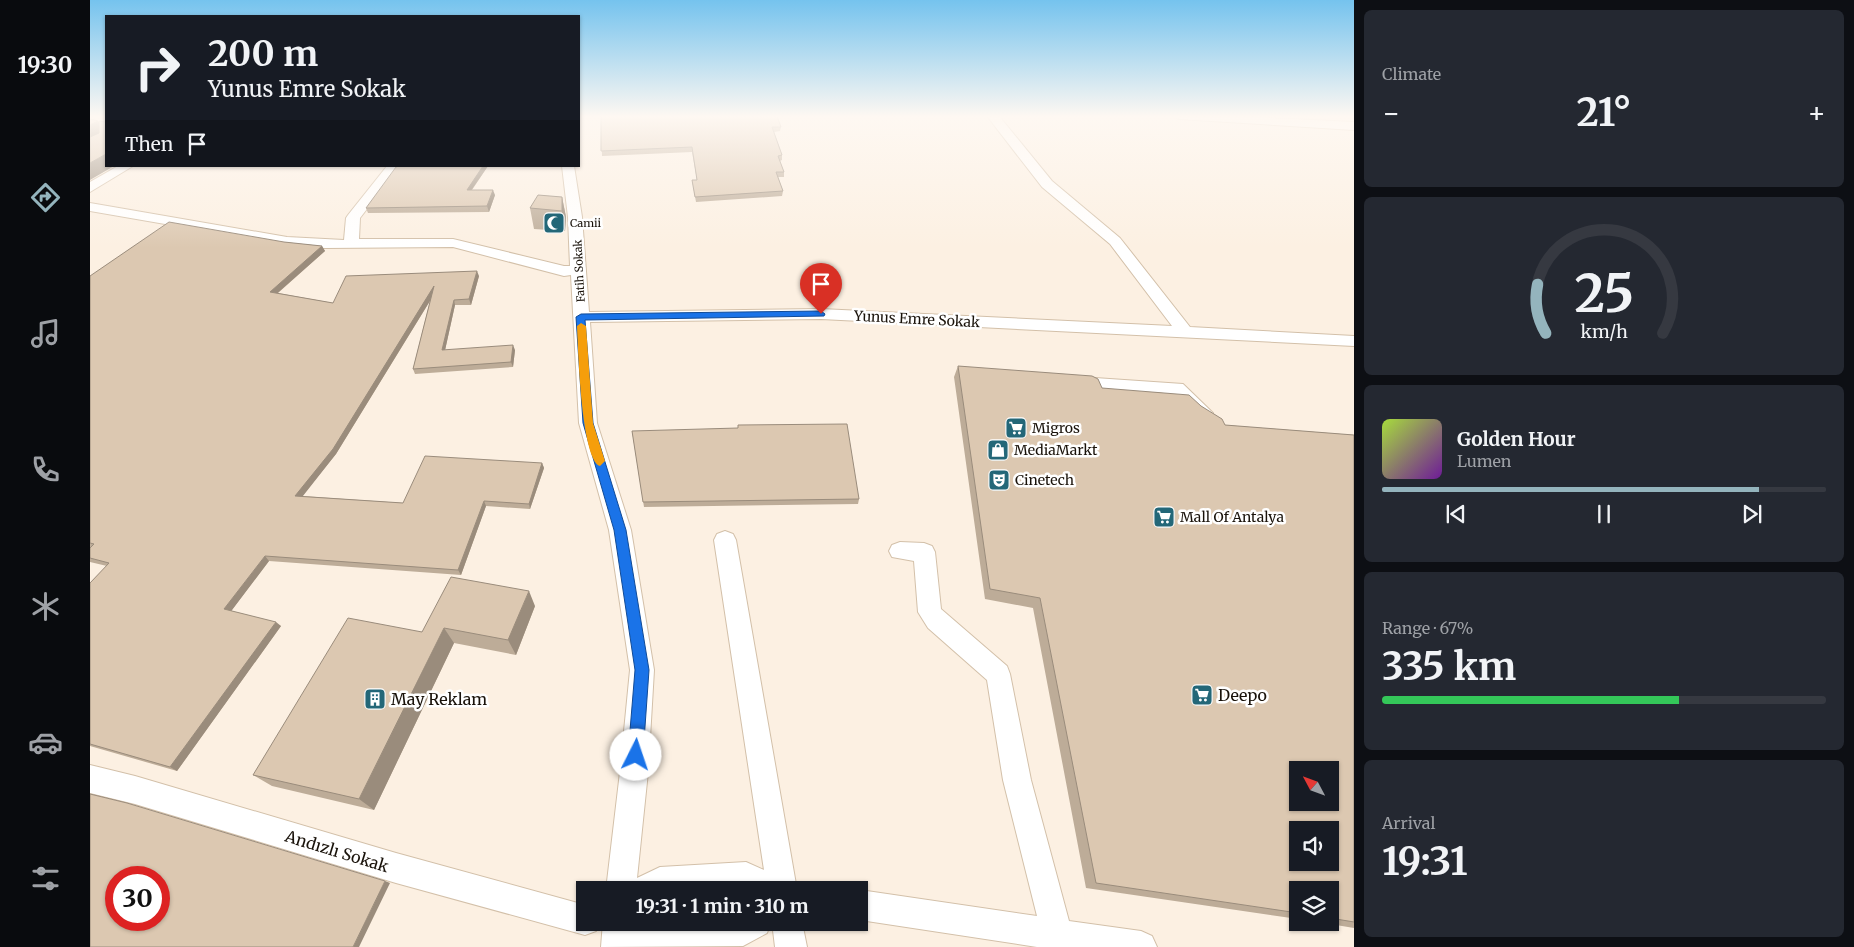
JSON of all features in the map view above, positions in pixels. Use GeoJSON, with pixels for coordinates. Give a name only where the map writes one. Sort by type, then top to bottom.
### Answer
{"type":"FeatureCollection","features":[{"type":"Feature","properties":{"kind":"street"},"geometry":{"type":"LineString","coordinates":[[1028,160],[1047,184],[1115,241],[1184,331]]}},
{"type":"Feature","properties":{"kind":"street"},"geometry":{"type":"LineString","coordinates":[[90,188],[125,167]]}},
{"type":"Feature","properties":{"kind":"street"},"geometry":{"type":"LineString","coordinates":[[351,244],[353,218],[393,167]]}},
{"type":"Feature","properties":{"kind":"street","name":"Fatih Sokak"},"geometry":{"type":"LineString","coordinates":[[568,167],[575,217],[581,317]]}},
{"type":"Feature","properties":{"kind":"street"},"geometry":{"type":"LineString","coordinates":[[90,208],[287,242],[351,244],[452,243],[564,271],[579,270]]}},
{"type":"Feature","properties":{"kind":"street","name":"Yunus Emre Sokak"},"geometry":{"type":"LineString","coordinates":[[581,317],[821,314],[1354,341]]}},
{"type":"Feature","properties":{"kind":"street"},"geometry":{"type":"LineString","coordinates":[[581,317],[588,423],[620,530],[642,670],[634,772],[622,881]]}},
{"type":"Feature","properties":{"kind":"street"},"geometry":{"type":"LineString","coordinates":[[1095,384],[1177,388],[1201,410],[1221,424]]}},
{"type":"Feature","properties":{"kind":"street"},"geometry":{"type":"LineString","coordinates":[[725,540],[781,881]]}},
{"type":"Feature","properties":{"kind":"street"},"geometry":{"type":"LineString","coordinates":[[900,550],[924,552],[930,612],[936,621],[998,674],[1017,780],[1059,941]]}},
{"type":"Feature","properties":{"kind":"street","name":"Andızlı Sokak"},"geometry":{"type":"LineString","coordinates":[[90,779],[135,790],[396,868],[576,918]]}},
{"type":"Feature","properties":{"kind":"street"},"geometry":{"type":"LineString","coordinates":[[677,881],[746,877],[756,881]]}},
{"type":"Feature","properties":{"kind":"street"},"geometry":{"type":"LineString","coordinates":[[868,906],[1059,941],[1141,947]]}},
{"type":"Feature","properties":{"kind":"street"},"geometry":{"type":"LineString","coordinates":[[617,947],[618,931]]}},
{"type":"Feature","properties":{"kind":"street"},"geometry":{"type":"LineString","coordinates":[[634,931],[640,934],[667,938],[743,931]]}},
{"type":"Feature","properties":{"kind":"street"},"geometry":{"type":"LineString","coordinates":[[788,931],[791,947]]}},
{"type":"Feature","properties":{"kind":"building"},"geometry":{"type":"Polygon","coordinates":[[[694,160],[780,160],[784,172],[776,172],[783,191],[695,197],[692,180],[697,180],[694,160]]]}},
{"type":"Feature","properties":{"kind":"building"},"geometry":{"type":"Polygon","coordinates":[[[396,167],[482,167],[467,190],[493,190],[487,206],[366,208],[396,167]]]}},
{"type":"Feature","properties":{"kind":"building"},"geometry":{"type":"Polygon","coordinates":[[[538,195],[562,197],[562,211],[530,208],[538,195]]]}},
{"type":"Feature","properties":{"kind":"building"},"geometry":{"type":"Polygon","coordinates":[[[169,222],[284,242],[322,246],[270,292],[333,303],[346,276],[477,271],[469,299],[454,300],[442,350],[513,345],[511,362],[413,369],[434,286],[333,449],[295,496],[403,503],[425,456],[542,463],[529,504],[484,501],[458,570],[265,556],[224,609],[276,622],[170,767],[90,744],[90,583],[109,563],[90,558],[90,548],[94,544],[90,543],[90,276],[169,222]]]}},
{"type":"Feature","properties":{"kind":"building"},"geometry":{"type":"Polygon","coordinates":[[[958,366],[1092,376],[1098,379],[1102,388],[1189,395],[1201,406],[1222,419],[1225,425],[1354,435],[1354,922],[1339,920],[1339,881],[1289,881],[1289,912],[1096,883],[1040,598],[990,589],[958,366]]]}},
{"type":"Feature","properties":{"kind":"building"},"geometry":{"type":"Polygon","coordinates":[[[847,424],[859,499],[643,502],[632,431],[738,428],[738,425],[847,424]]]}},
{"type":"Feature","properties":{"kind":"building"},"geometry":{"type":"Polygon","coordinates":[[[451,577],[529,591],[508,640],[444,628],[359,799],[253,775],[348,618],[422,632],[451,577]]]}},
{"type":"Feature","properties":{"kind":"building"},"geometry":{"type":"Polygon","coordinates":[[[90,794],[127,803],[385,881],[353,947],[90,947],[90,794]]]}},
{"type":"Feature","properties":{"kind":"slow traffic"},"geometry":{"type":"LineString","coordinates":[[581,326],[588,423],[600,461]]}},
{"type":"Feature","properties":{"kind":"place","name":"Camii"},"geometry":{"type":"Point","coordinates":[554,223]}},
{"type":"Feature","properties":{"kind":"place","name":"Migros"},"geometry":{"type":"Point","coordinates":[1016,428]}},
{"type":"Feature","properties":{"kind":"place","name":"MediaMarkt"},"geometry":{"type":"Point","coordinates":[998,450]}},
{"type":"Feature","properties":{"kind":"place","name":"Cinetech"},"geometry":{"type":"Point","coordinates":[999,480]}},
{"type":"Feature","properties":{"kind":"place","name":"Mall Of Antalya"},"geometry":{"type":"Point","coordinates":[1164,517]}},
{"type":"Feature","properties":{"kind":"place","name":"Deepo"},"geometry":{"type":"Point","coordinates":[1202,695]}},
{"type":"Feature","properties":{"kind":"place","name":"May Reklam"},"geometry":{"type":"Point","coordinates":[375,699]}},
{"type":"Feature","properties":{"kind":"route"},"geometry":{"type":"LineString","coordinates":[[636,755],[642,670],[620,530],[588,423],[581,317],[821,314]]}}]}
